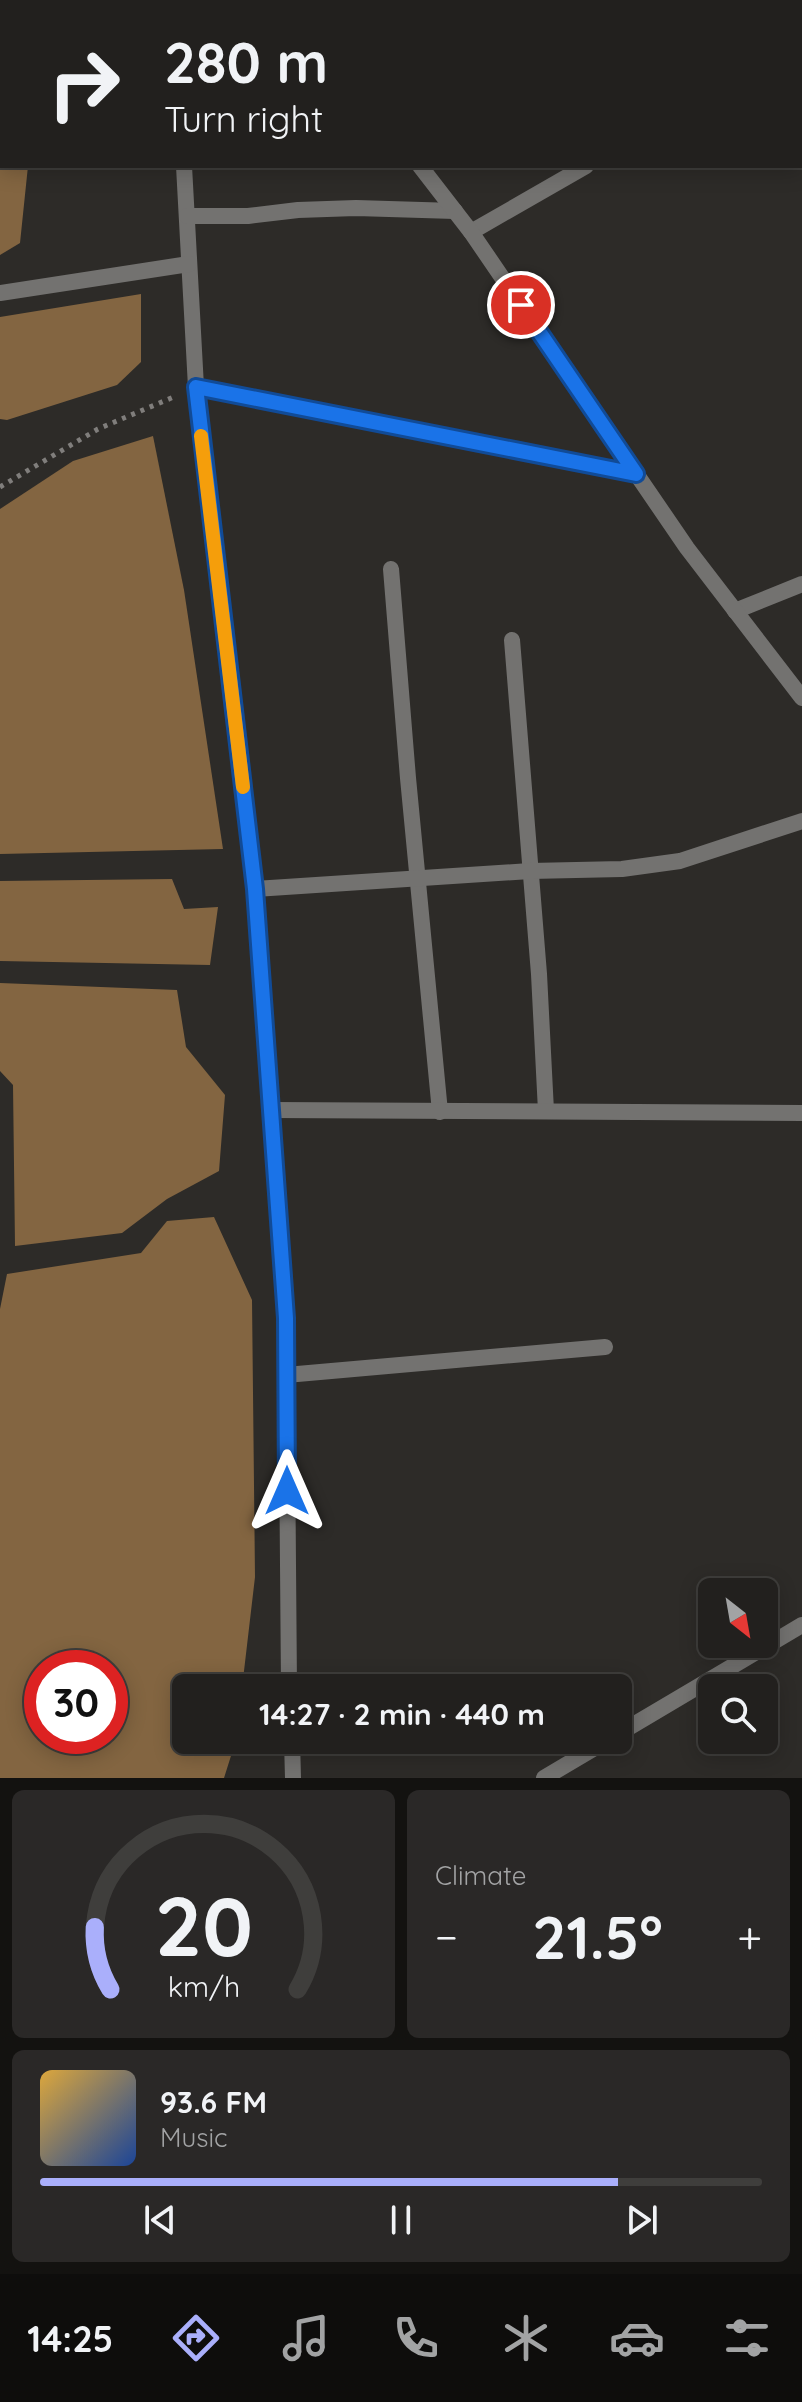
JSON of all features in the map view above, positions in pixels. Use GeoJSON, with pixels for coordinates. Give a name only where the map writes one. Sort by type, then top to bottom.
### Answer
{"type":"FeatureCollection","features":[{"type":"Feature","properties":{"kind":"street"},"geometry":{"type":"LineString","coordinates":[[184,168],[196,387],[255,889],[286,1318],[289,1674]]}},
{"type":"Feature","properties":{"kind":"street"},"geometry":{"type":"LineString","coordinates":[[422,168],[471,232],[687,548],[802,698]]}},
{"type":"Feature","properties":{"kind":"street"},"geometry":{"type":"LineString","coordinates":[[471,232],[583,168]]}},
{"type":"Feature","properties":{"kind":"street"},"geometry":{"type":"LineString","coordinates":[[187,216],[248,216],[356,208],[455,211]]}},
{"type":"Feature","properties":{"kind":"street"},"geometry":{"type":"LineString","coordinates":[[0,293],[189,264]]}},
{"type":"Feature","properties":{"kind":"street"},"geometry":{"type":"LineString","coordinates":[[196,387],[636,474]]}},
{"type":"Feature","properties":{"kind":"street"},"geometry":{"type":"LineString","coordinates":[[391,569],[440,1112]]}},
{"type":"Feature","properties":{"kind":"street"},"geometry":{"type":"LineString","coordinates":[[735,611],[802,584]]}},
{"type":"Feature","properties":{"kind":"street"},"geometry":{"type":"LineString","coordinates":[[512,640],[539,974],[546,1111]]}},
{"type":"Feature","properties":{"kind":"street"},"geometry":{"type":"LineString","coordinates":[[255,889],[530,871],[622,869],[680,861],[802,821]]}},
{"type":"Feature","properties":{"kind":"street"},"geometry":{"type":"LineString","coordinates":[[271,1110],[802,1113]]}},
{"type":"Feature","properties":{"kind":"street"},"geometry":{"type":"LineString","coordinates":[[286,1375],[605,1347]]}},
{"type":"Feature","properties":{"kind":"street"},"geometry":{"type":"LineString","coordinates":[[632,1726],[802,1625]]}},
{"type":"Feature","properties":{"kind":"street"},"geometry":{"type":"LineString","coordinates":[[292,1754],[293,1778]]}},
{"type":"Feature","properties":{"kind":"street"},"geometry":{"type":"LineString","coordinates":[[544,1778],[584,1754]]}},
{"type":"Feature","properties":{"kind":"path"},"geometry":{"type":"LineString","coordinates":[[0,487],[98,429],[196,387]]}},
{"type":"Feature","properties":{"kind":"shaded area"},"geometry":{"type":"Polygon","coordinates":[[[0,168],[28,168],[20,243],[0,255],[0,168]]]}},
{"type":"Feature","properties":{"kind":"shaded area"},"geometry":{"type":"Polygon","coordinates":[[[141,294],[141,362],[117,385],[7,420],[0,419],[0,317],[141,294]]]}},
{"type":"Feature","properties":{"kind":"shaded area"},"geometry":{"type":"Polygon","coordinates":[[[153,436],[184,590],[223,849],[0,854],[0,509],[73,461],[153,436]]]}},
{"type":"Feature","properties":{"kind":"shaded area"},"geometry":{"type":"Polygon","coordinates":[[[172,879],[184,909],[218,907],[210,965],[0,961],[0,881],[172,879]]]}},
{"type":"Feature","properties":{"kind":"shaded area"},"geometry":{"type":"Polygon","coordinates":[[[0,983],[177,990],[186,1047],[225,1095],[219,1171],[167,1199],[122,1233],[15,1246],[13,1085],[0,1071],[0,983]]]}},
{"type":"Feature","properties":{"kind":"shaded area"},"geometry":{"type":"Polygon","coordinates":[[[214,1217],[252,1300],[255,1577],[244,1674],[172,1674],[172,1754],[232,1754],[224,1778],[0,1778],[0,1309],[7,1274],[141,1253],[167,1221],[214,1217]]]}},
{"type":"Feature","properties":{"kind":"slow traffic"},"geometry":{"type":"LineString","coordinates":[[201,436],[243,787]]}},
{"type":"Feature","properties":{"kind":"route"},"geometry":{"type":"LineString","coordinates":[[287,1491],[286,1318],[255,889],[196,387],[636,474],[521,305]]}}]}
